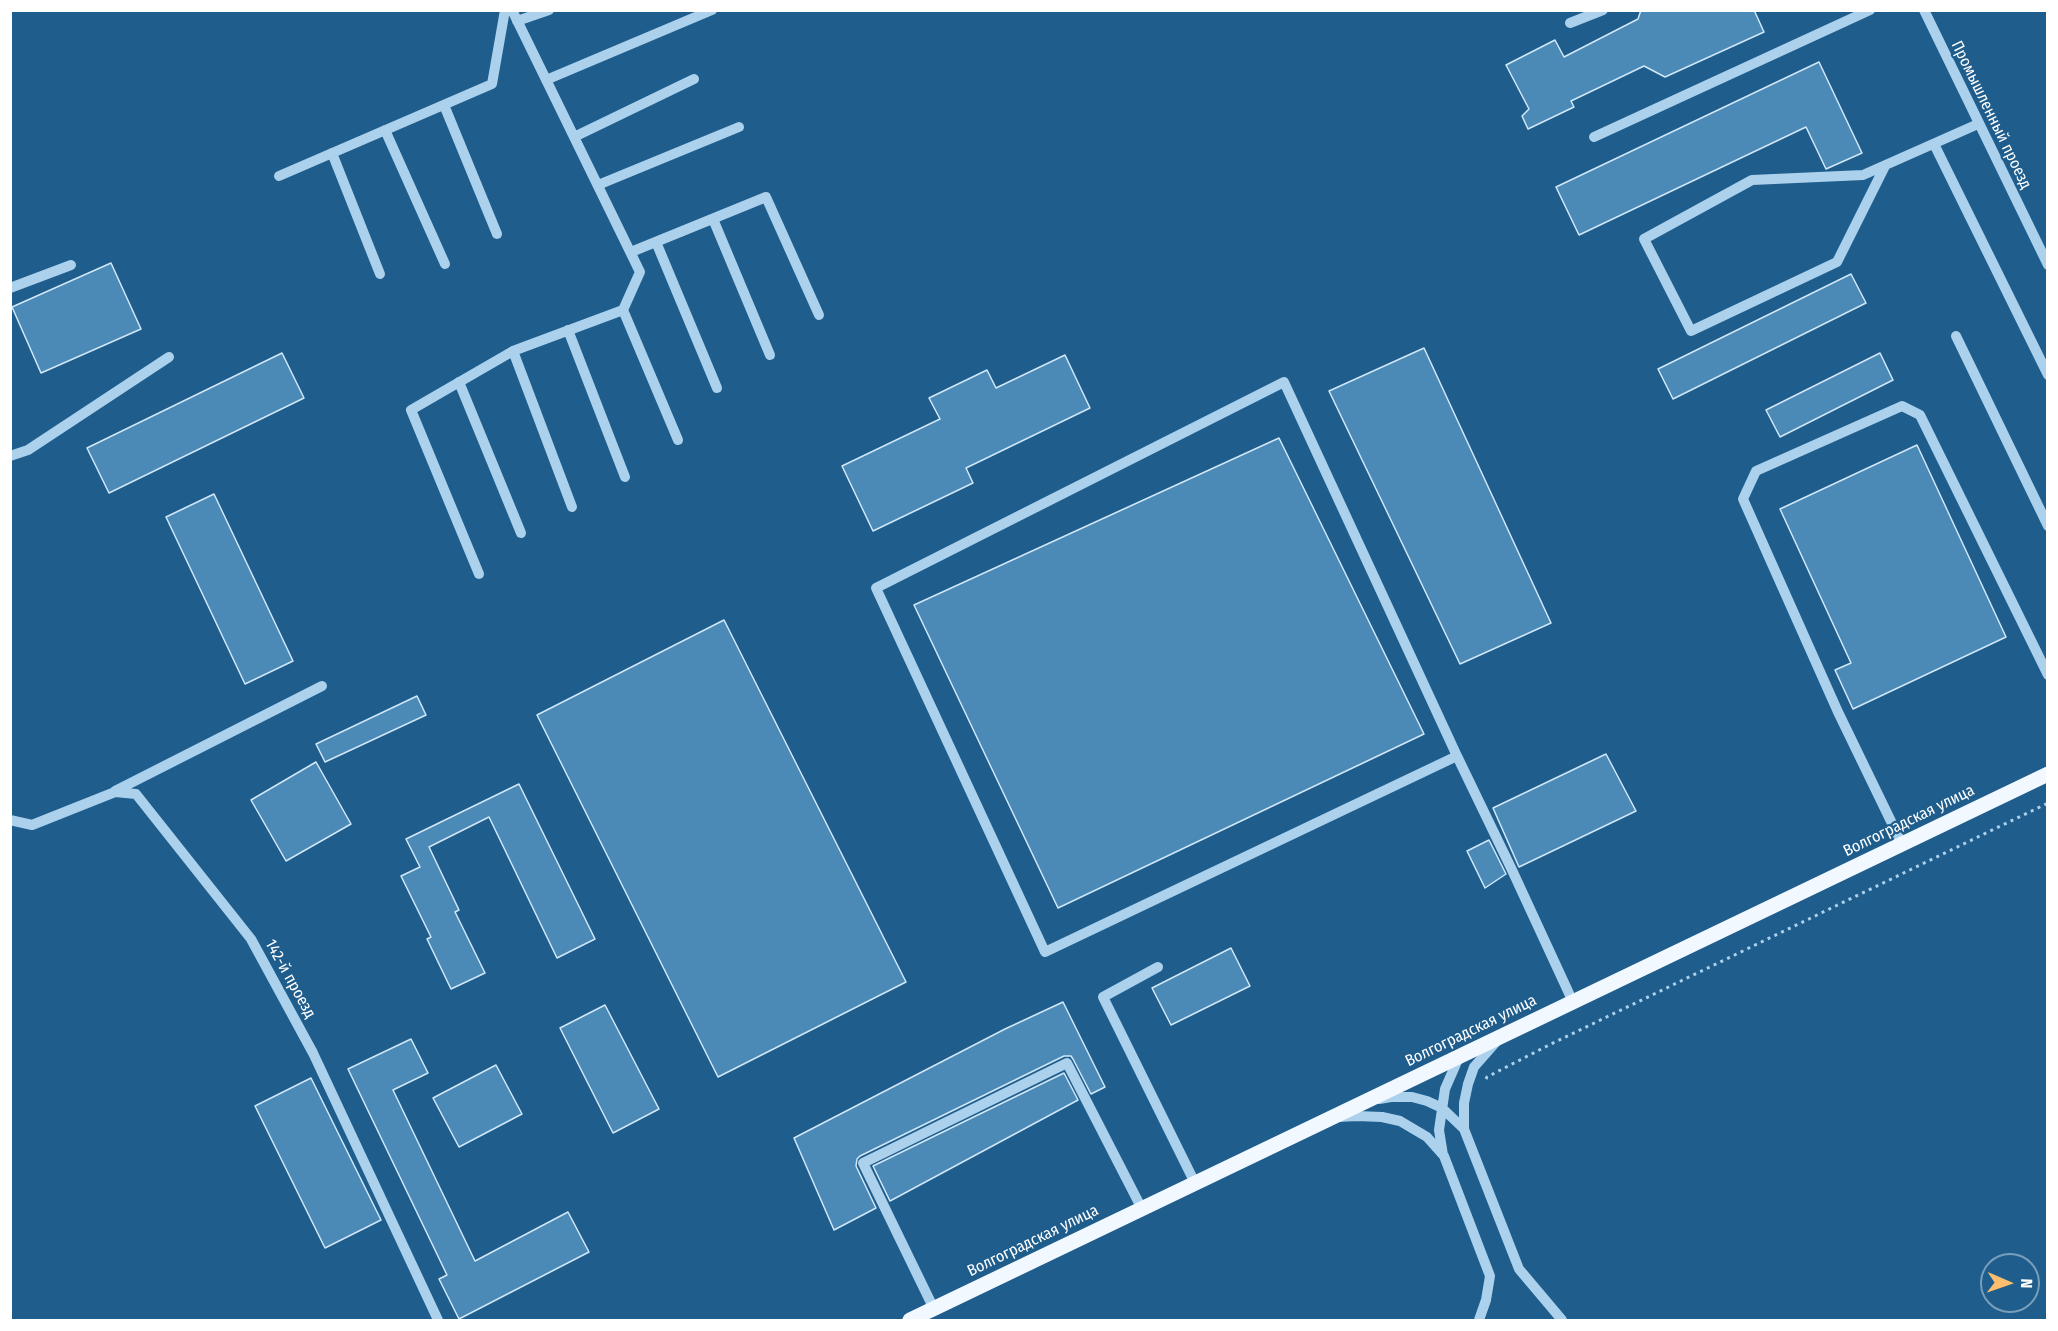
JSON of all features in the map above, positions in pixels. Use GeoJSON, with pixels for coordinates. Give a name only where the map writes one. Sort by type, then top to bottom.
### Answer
{"type":"FeatureCollection","features":[{"type":"Feature","properties":{"kind":"main road","name":"Волгоградская улица"},"geometry":{"type":"LineString","coordinates":[[910,1320],[2048,774]]}},
{"type":"Feature","properties":{"kind":"lane"},"geometry":{"type":"LineString","coordinates":[[279,176],[492,84],[505,10]]}},
{"type":"Feature","properties":{"kind":"lane"},"geometry":{"type":"LineString","coordinates":[[479,573],[411,410],[513,351],[623,309],[640,272],[515,16],[549,10]]}},
{"type":"Feature","properties":{"kind":"lane"},"geometry":{"type":"LineString","coordinates":[[546,80],[712,10]]}},
{"type":"Feature","properties":{"kind":"lane"},"geometry":{"type":"LineString","coordinates":[[1570,23],[1603,10]]}},
{"type":"Feature","properties":{"kind":"lane"},"geometry":{"type":"LineString","coordinates":[[1593,137],[1870,10]]}},
{"type":"Feature","properties":{"kind":"lane","name":"Промышленный проезд"},"geometry":{"type":"LineString","coordinates":[[1924,10],[2048,265]]}},
{"type":"Feature","properties":{"kind":"lane"},"geometry":{"type":"LineString","coordinates":[[574,137],[694,79]]}},
{"type":"Feature","properties":{"kind":"lane"},"geometry":{"type":"LineString","coordinates":[[444,105],[497,234]]}},
{"type":"Feature","properties":{"kind":"lane"},"geometry":{"type":"LineString","coordinates":[[1885,165],[1837,262],[1691,331],[1644,239],[1752,180],[1863,175],[1885,165],[1934,144],[1978,124]]}},
{"type":"Feature","properties":{"kind":"lane"},"geometry":{"type":"LineString","coordinates":[[598,185],[739,127]]}},
{"type":"Feature","properties":{"kind":"lane"},"geometry":{"type":"LineString","coordinates":[[385,130],[445,264]]}},
{"type":"Feature","properties":{"kind":"lane"},"geometry":{"type":"LineString","coordinates":[[1934,144],[2048,375]]}},
{"type":"Feature","properties":{"kind":"lane"},"geometry":{"type":"LineString","coordinates":[[332,153],[380,274]]}},
{"type":"Feature","properties":{"kind":"lane"},"geometry":{"type":"LineString","coordinates":[[631,252],[766,197],[819,315]]}},
{"type":"Feature","properties":{"kind":"lane"},"geometry":{"type":"LineString","coordinates":[[712,219],[770,355]]}},
{"type":"Feature","properties":{"kind":"lane"},"geometry":{"type":"LineString","coordinates":[[656,242],[717,388]]}},
{"type":"Feature","properties":{"kind":"lane"},"geometry":{"type":"LineString","coordinates":[[10,288],[71,265]]}},
{"type":"Feature","properties":{"kind":"lane"},"geometry":{"type":"LineString","coordinates":[[623,309],[678,440]]}},
{"type":"Feature","properties":{"kind":"lane"},"geometry":{"type":"LineString","coordinates":[[568,330],[625,477]]}},
{"type":"Feature","properties":{"kind":"lane"},"geometry":{"type":"LineString","coordinates":[[1956,336],[2048,526]]}},
{"type":"Feature","properties":{"kind":"lane"},"geometry":{"type":"LineString","coordinates":[[513,351],[572,507]]}},
{"type":"Feature","properties":{"kind":"lane"},"geometry":{"type":"LineString","coordinates":[[10,456],[28,450],[169,357]]}},
{"type":"Feature","properties":{"kind":"lane"},"geometry":{"type":"LineString","coordinates":[[459,382],[521,533]]}},
{"type":"Feature","properties":{"kind":"lane"},"geometry":{"type":"LineString","coordinates":[[1457,756],[1045,952],[876,588],[1284,382],[1573,1002]]}},
{"type":"Feature","properties":{"kind":"lane"},"geometry":{"type":"LineString","coordinates":[[1902,844],[1838,712],[1743,498],[1756,471],[1902,406],[1920,415],[2048,675]]}},
{"type":"Feature","properties":{"kind":"lane"},"geometry":{"type":"LineString","coordinates":[[10,820],[32,825],[115,792],[322,686]]}},
{"type":"Feature","properties":{"kind":"lane","name":"142-й проезд"},"geometry":{"type":"LineString","coordinates":[[115,792],[136,794],[251,939],[313,1053],[438,1320]]}},
{"type":"Feature","properties":{"kind":"lane"},"geometry":{"type":"LineString","coordinates":[[1158,967],[1103,997],[1196,1183]]}},
{"type":"Feature","properties":{"kind":"lane"},"geometry":{"type":"LineString","coordinates":[[1501,1037],[1474,1067],[1464,1103],[1464,1129],[1519,1269],[1562,1320]]}},
{"type":"Feature","properties":{"kind":"lane"},"geometry":{"type":"LineString","coordinates":[[1459,1057],[1445,1089],[1440,1130],[1444,1156],[1490,1276],[1479,1320]]}},
{"type":"Feature","properties":{"kind":"lane"},"geometry":{"type":"LineString","coordinates":[[934,1309],[862,1163],[1066,1063],[1142,1209]]}},
{"type":"Feature","properties":{"kind":"lane"},"geometry":{"type":"LineString","coordinates":[[1363,1103],[1391,1097],[1412,1097],[1442,1108],[1464,1129]]}},
{"type":"Feature","properties":{"kind":"lane"},"geometry":{"type":"LineString","coordinates":[[1332,1118],[1382,1117],[1400,1121],[1427,1137],[1444,1156]]}},
{"type":"Feature","properties":{"kind":"path"},"geometry":{"type":"LineString","coordinates":[[1484,1086],[1487,1077],[1551,1044],[2048,803]]}},
{"type":"Feature","properties":{"kind":"building"},"geometry":{"type":"Polygon","coordinates":[[[1641,10],[1754,10],[1764,32],[1665,77],[1644,66],[1571,101],[1574,107],[1528,129],[1522,116],[1529,109],[1506,65],[1555,40],[1564,57],[1638,19],[1641,10]]]}},
{"type":"Feature","properties":{"kind":"building"},"geometry":{"type":"Polygon","coordinates":[[[1819,62],[1862,153],[1826,169],[1806,127],[1579,235],[1556,187],[1819,62]]]}},
{"type":"Feature","properties":{"kind":"building"},"geometry":{"type":"Polygon","coordinates":[[[111,263],[141,329],[41,373],[12,307],[111,263]]]}},
{"type":"Feature","properties":{"kind":"building"},"geometry":{"type":"Polygon","coordinates":[[[1851,274],[1866,303],[1673,399],[1658,369],[1851,274]]]}},
{"type":"Feature","properties":{"kind":"building"},"geometry":{"type":"Polygon","coordinates":[[[1424,348],[1551,623],[1460,664],[1329,391],[1424,348]]]}},
{"type":"Feature","properties":{"kind":"building"},"geometry":{"type":"Polygon","coordinates":[[[282,353],[304,398],[109,493],[87,448],[282,353]]]}},
{"type":"Feature","properties":{"kind":"building"},"geometry":{"type":"Polygon","coordinates":[[[1880,353],[1893,380],[1780,437],[1766,410],[1880,353]]]}},
{"type":"Feature","properties":{"kind":"building"},"geometry":{"type":"Polygon","coordinates":[[[1065,355],[1090,408],[966,468],[973,483],[873,531],[842,466],[940,419],[929,398],[987,370],[996,388],[1065,355]]]}},
{"type":"Feature","properties":{"kind":"building"},"geometry":{"type":"Polygon","coordinates":[[[1279,438],[1424,734],[1058,908],[914,605],[1279,438]]]}},
{"type":"Feature","properties":{"kind":"building"},"geometry":{"type":"Polygon","coordinates":[[[1917,445],[2006,637],[1853,709],[1835,670],[1851,663],[1780,509],[1917,445]]]}},
{"type":"Feature","properties":{"kind":"building"},"geometry":{"type":"Polygon","coordinates":[[[214,494],[293,661],[245,684],[166,517],[214,494]]]}},
{"type":"Feature","properties":{"kind":"building"},"geometry":{"type":"Polygon","coordinates":[[[724,620],[906,982],[718,1077],[537,715],[724,620]]]}},
{"type":"Feature","properties":{"kind":"building"},"geometry":{"type":"Polygon","coordinates":[[[417,696],[426,715],[325,762],[316,744],[417,696]]]}},
{"type":"Feature","properties":{"kind":"building"},"geometry":{"type":"Polygon","coordinates":[[[1606,754],[1636,811],[1519,867],[1493,808],[1606,754]]]}},
{"type":"Feature","properties":{"kind":"building"},"geometry":{"type":"Polygon","coordinates":[[[316,762],[351,824],[286,861],[251,800],[316,762]]]}},
{"type":"Feature","properties":{"kind":"building"},"geometry":{"type":"Polygon","coordinates":[[[519,784],[595,939],[557,958],[489,817],[429,847],[459,910],[455,912],[485,973],[451,989],[427,939],[431,937],[401,876],[420,867],[406,839],[519,784]]]}},
{"type":"Feature","properties":{"kind":"building"},"geometry":{"type":"Polygon","coordinates":[[[1489,840],[1506,874],[1485,888],[1467,851],[1489,840]]]}},
{"type":"Feature","properties":{"kind":"building"},"geometry":{"type":"Polygon","coordinates":[[[1231,948],[1250,986],[1171,1025],[1152,988],[1231,948]]]}},
{"type":"Feature","properties":{"kind":"building"},"geometry":{"type":"Polygon","coordinates":[[[1063,1002],[1105,1087],[1091,1094],[1071,1056],[1064,1056],[860,1156],[856,1166],[876,1208],[834,1230],[794,1138],[1005,1029],[1063,1002]]]}},
{"type":"Feature","properties":{"kind":"building"},"geometry":{"type":"Polygon","coordinates":[[[605,1005],[659,1109],[613,1133],[560,1028],[605,1005]]]}},
{"type":"Feature","properties":{"kind":"building"},"geometry":{"type":"Polygon","coordinates":[[[411,1039],[428,1073],[393,1090],[475,1261],[568,1212],[589,1252],[459,1319],[439,1279],[447,1275],[348,1069],[411,1039]]]}},
{"type":"Feature","properties":{"kind":"building"},"geometry":{"type":"Polygon","coordinates":[[[496,1065],[522,1114],[459,1147],[433,1098],[496,1065]]]}},
{"type":"Feature","properties":{"kind":"building"},"geometry":{"type":"Polygon","coordinates":[[[1064,1073],[1078,1100],[890,1201],[873,1166],[1064,1073]]]}},
{"type":"Feature","properties":{"kind":"building"},"geometry":{"type":"Polygon","coordinates":[[[311,1078],[381,1220],[325,1248],[255,1106],[311,1078]]]}}]}
